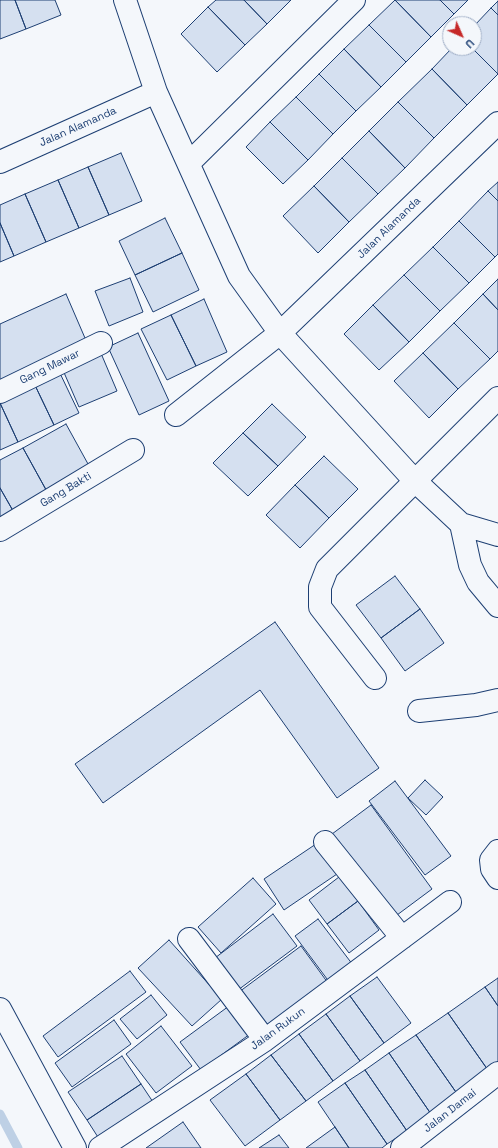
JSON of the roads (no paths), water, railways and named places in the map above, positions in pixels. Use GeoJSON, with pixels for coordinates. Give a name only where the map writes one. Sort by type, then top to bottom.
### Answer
{"type":"FeatureCollection","features":[{"type":"Feature","properties":{"kind":"street"},"geometry":{"type":"LineString","coordinates":[[125,0],[156,92],[239,276],[280,333],[414,480],[460,524],[498,535]]}},
{"type":"Feature","properties":{"kind":"street"},"geometry":{"type":"LineString","coordinates":[[189,163],[354,0]]}},
{"type":"Feature","properties":{"kind":"street","name":"Jalan Alamanda"},"geometry":{"type":"LineString","coordinates":[[0,162],[156,92]]}},
{"type":"Feature","properties":{"kind":"street","name":"Jalan Alamanda"},"geometry":{"type":"LineString","coordinates":[[176,416],[280,333],[498,123]]}},
{"type":"Feature","properties":{"kind":"street","name":"Gang Mawar"},"geometry":{"type":"LineString","coordinates":[[0,392],[101,343]]}},
{"type":"Feature","properties":{"kind":"street"},"geometry":{"type":"LineString","coordinates":[[375,678],[320,607],[320,587],[327,569],[414,480],[498,398]]}},
{"type":"Feature","properties":{"kind":"street","name":"Gang Bakti"},"geometry":{"type":"LineString","coordinates":[[0,530],[133,450]]}},
{"type":"Feature","properties":{"kind":"street"},"geometry":{"type":"LineString","coordinates":[[460,524],[470,565],[476,576],[498,606]]}},
{"type":"Feature","properties":{"kind":"street"},"geometry":{"type":"LineString","coordinates":[[419,711],[476,706],[498,700]]}},
{"type":"Feature","properties":{"kind":"street"},"geometry":{"type":"LineString","coordinates":[[324,842],[402,938]]}},
{"type":"Feature","properties":{"kind":"street"},"geometry":{"type":"LineString","coordinates":[[498,851],[491,860],[492,869],[498,878]]}},
{"type":"Feature","properties":{"kind":"street","name":"Jalan Rukun"},"geometry":{"type":"LineString","coordinates":[[100,1148],[265,1040],[450,902]]}},
{"type":"Feature","properties":{"kind":"street"},"geometry":{"type":"LineString","coordinates":[[189,939],[265,1040]]}},
{"type":"Feature","properties":{"kind":"street"},"geometry":{"type":"LineString","coordinates":[[0,1008],[76,1148]]}},
{"type":"Feature","properties":{"kind":"street","name":"Jalan Damai"},"geometry":{"type":"LineString","coordinates":[[402,1148],[498,1073]]}},
{"type":"Feature","properties":{"kind":"waterway"},"geometry":{"type":"LineString","coordinates":[[0,1114],[18,1148]]}}]}
